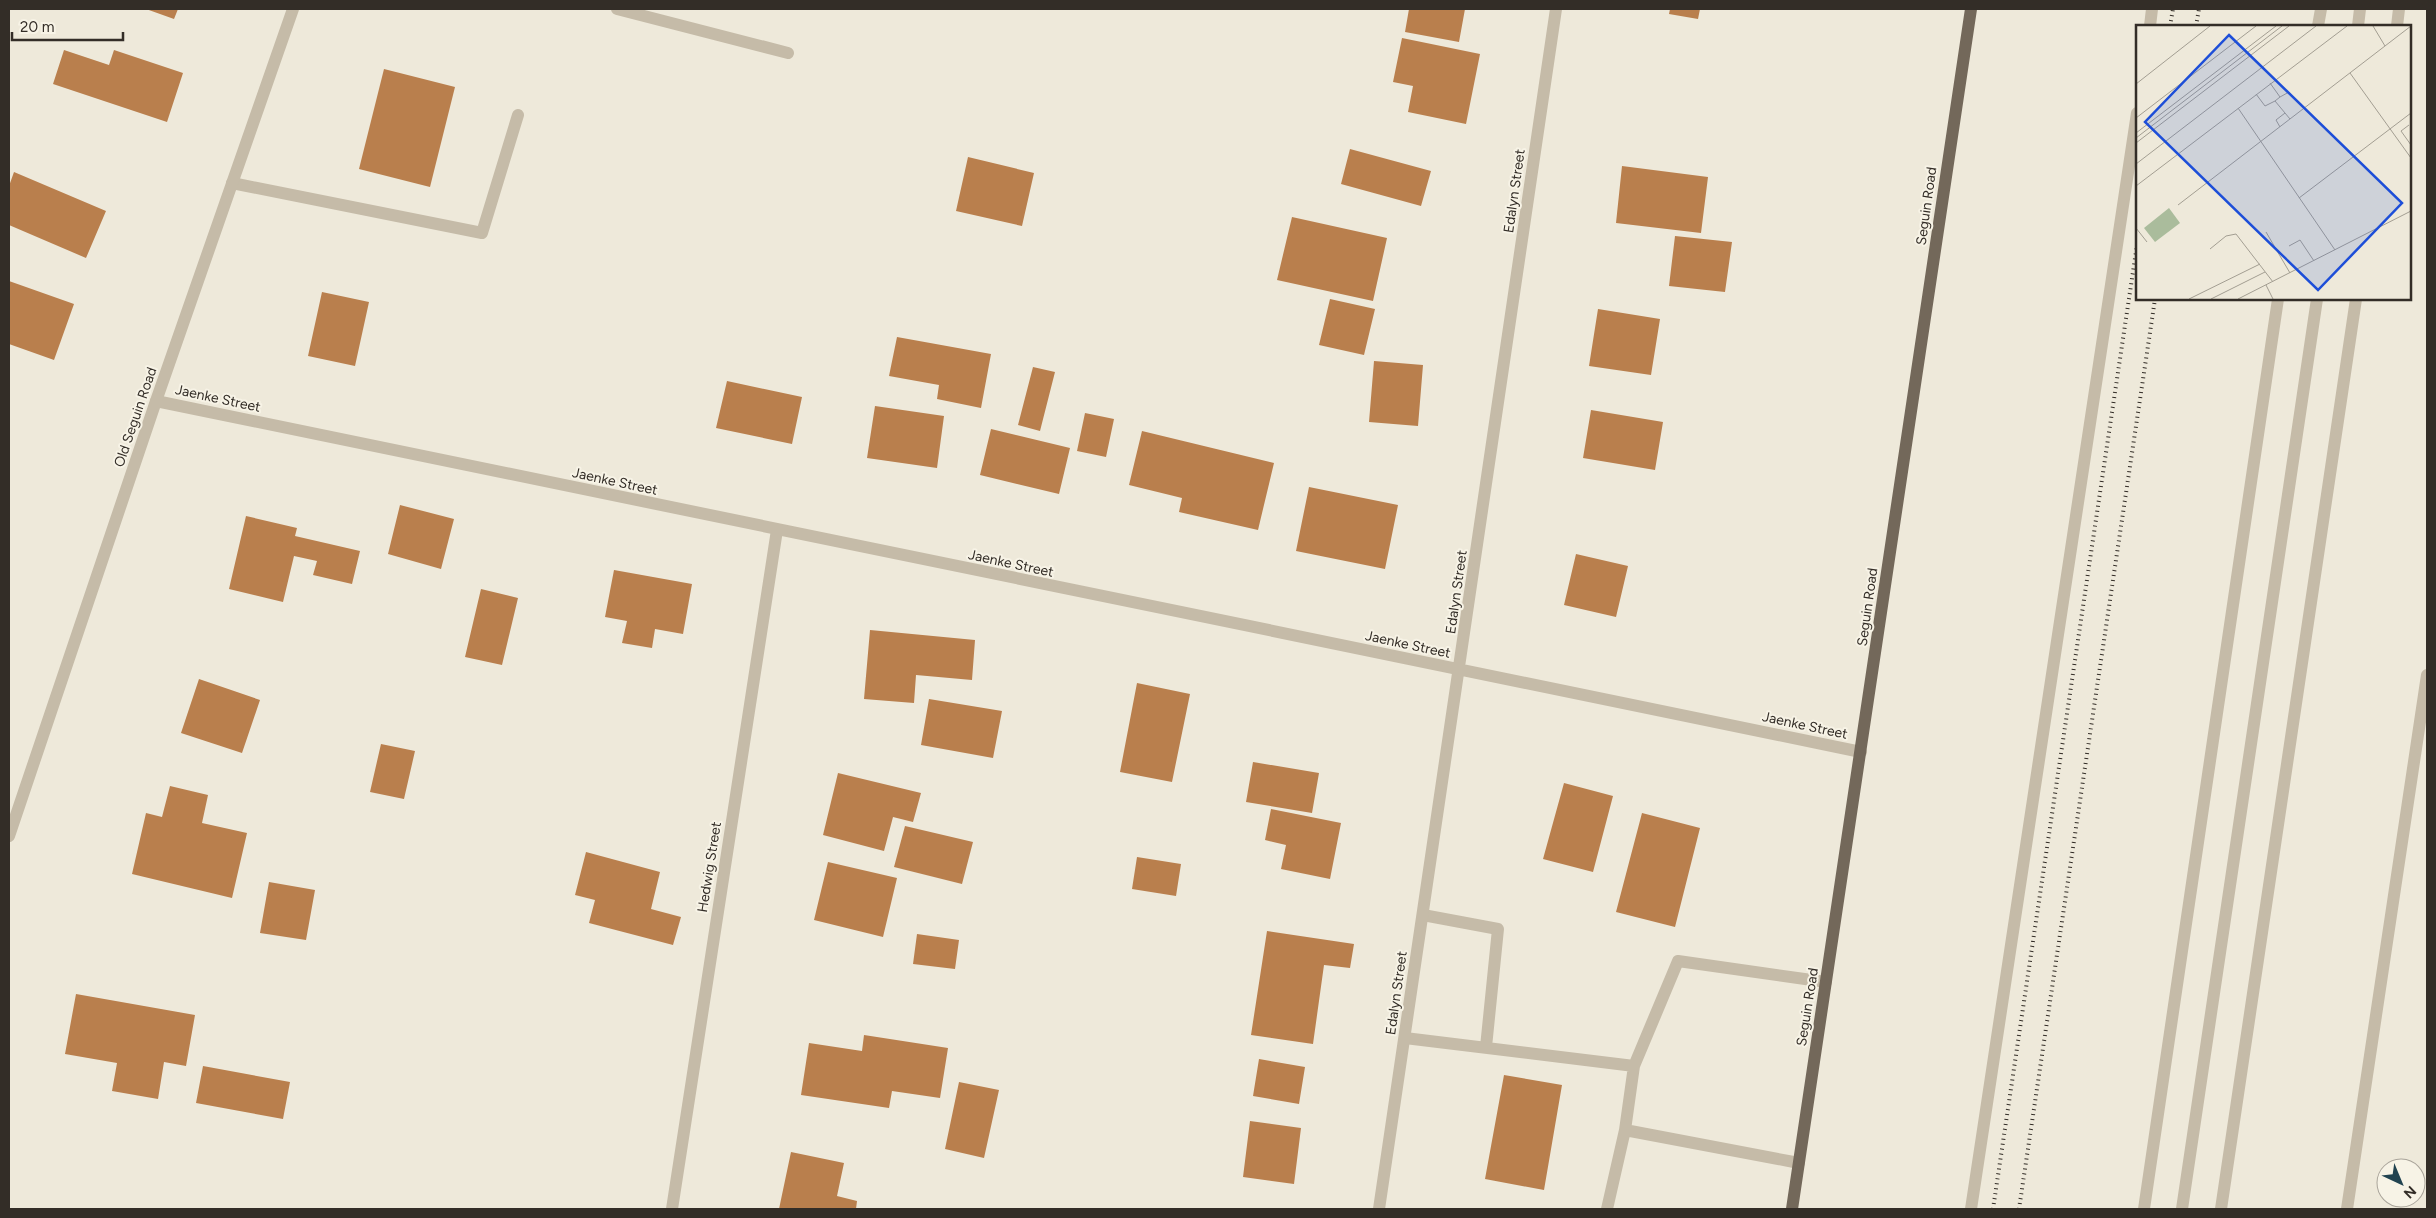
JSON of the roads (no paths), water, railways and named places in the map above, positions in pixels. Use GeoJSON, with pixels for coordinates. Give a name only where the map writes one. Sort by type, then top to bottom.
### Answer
{"type":"FeatureCollection","features":[{"type":"Feature","properties":{"kind":"main road","name":"Seguin Road"},"geometry":{"type":"LineString","coordinates":[[1792,1209],[1971,9]]}},
{"type":"Feature","properties":{"kind":"street","name":"Old Seguin Road"},"geometry":{"type":"LineString","coordinates":[[9,836],[156,400],[292,9]]}},
{"type":"Feature","properties":{"kind":"street"},"geometry":{"type":"LineString","coordinates":[[617,9],[788,54]]}},
{"type":"Feature","properties":{"kind":"street","name":"Edalyn Street"},"geometry":{"type":"LineString","coordinates":[[1379,1209],[1556,9]]}},
{"type":"Feature","properties":{"kind":"street"},"geometry":{"type":"LineString","coordinates":[[2150,25],[2152,9]]}},
{"type":"Feature","properties":{"kind":"street"},"geometry":{"type":"LineString","coordinates":[[2318,25],[2321,9]]}},
{"type":"Feature","properties":{"kind":"street"},"geometry":{"type":"LineString","coordinates":[[2358,25],[2360,9]]}},
{"type":"Feature","properties":{"kind":"street"},"geometry":{"type":"LineString","coordinates":[[2396,25],[2399,9]]}},
{"type":"Feature","properties":{"kind":"street"},"geometry":{"type":"LineString","coordinates":[[232,183],[482,232],[518,116]]}},
{"type":"Feature","properties":{"kind":"street"},"geometry":{"type":"LineString","coordinates":[[1971,1209],[2136,120]]}},
{"type":"Feature","properties":{"kind":"street"},"geometry":{"type":"LineString","coordinates":[[2144,1209],[2278,300]]}},
{"type":"Feature","properties":{"kind":"street"},"geometry":{"type":"LineString","coordinates":[[2182,1209],[2317,300]]}},
{"type":"Feature","properties":{"kind":"street"},"geometry":{"type":"LineString","coordinates":[[2221,1209],[2356,300]]}},
{"type":"Feature","properties":{"kind":"street","name":"Jaenke Street"},"geometry":{"type":"LineString","coordinates":[[156,400],[777,530],[1861,752]]}},
{"type":"Feature","properties":{"kind":"street","name":"Hedwig Street"},"geometry":{"type":"LineString","coordinates":[[672,1209],[777,530]]}},
{"type":"Feature","properties":{"kind":"street"},"geometry":{"type":"LineString","coordinates":[[2347,1209],[2427,675]]}},
{"type":"Feature","properties":{"kind":"street"},"geometry":{"type":"LineString","coordinates":[[1423,915],[1498,929],[1486,1047]]}},
{"type":"Feature","properties":{"kind":"street"},"geometry":{"type":"LineString","coordinates":[[1607,1209],[1625,1130],[1634,1066],[1678,962],[1826,982]]}},
{"type":"Feature","properties":{"kind":"street"},"geometry":{"type":"LineString","coordinates":[[1405,1038],[1634,1066]]}},
{"type":"Feature","properties":{"kind":"street"},"geometry":{"type":"LineString","coordinates":[[1625,1130],[1799,1163]]}},
{"type":"Feature","properties":{"kind":"railway"},"geometry":{"type":"LineString","coordinates":[[2170,25],[2173,9]]}},
{"type":"Feature","properties":{"kind":"railway"},"geometry":{"type":"LineString","coordinates":[[2196,25],[2199,9]]}},
{"type":"Feature","properties":{"kind":"railway"},"geometry":{"type":"LineString","coordinates":[[1993,1209],[2136,252]]}},
{"type":"Feature","properties":{"kind":"railway"},"geometry":{"type":"LineString","coordinates":[[2019,1209],[2155,300]]}}]}
